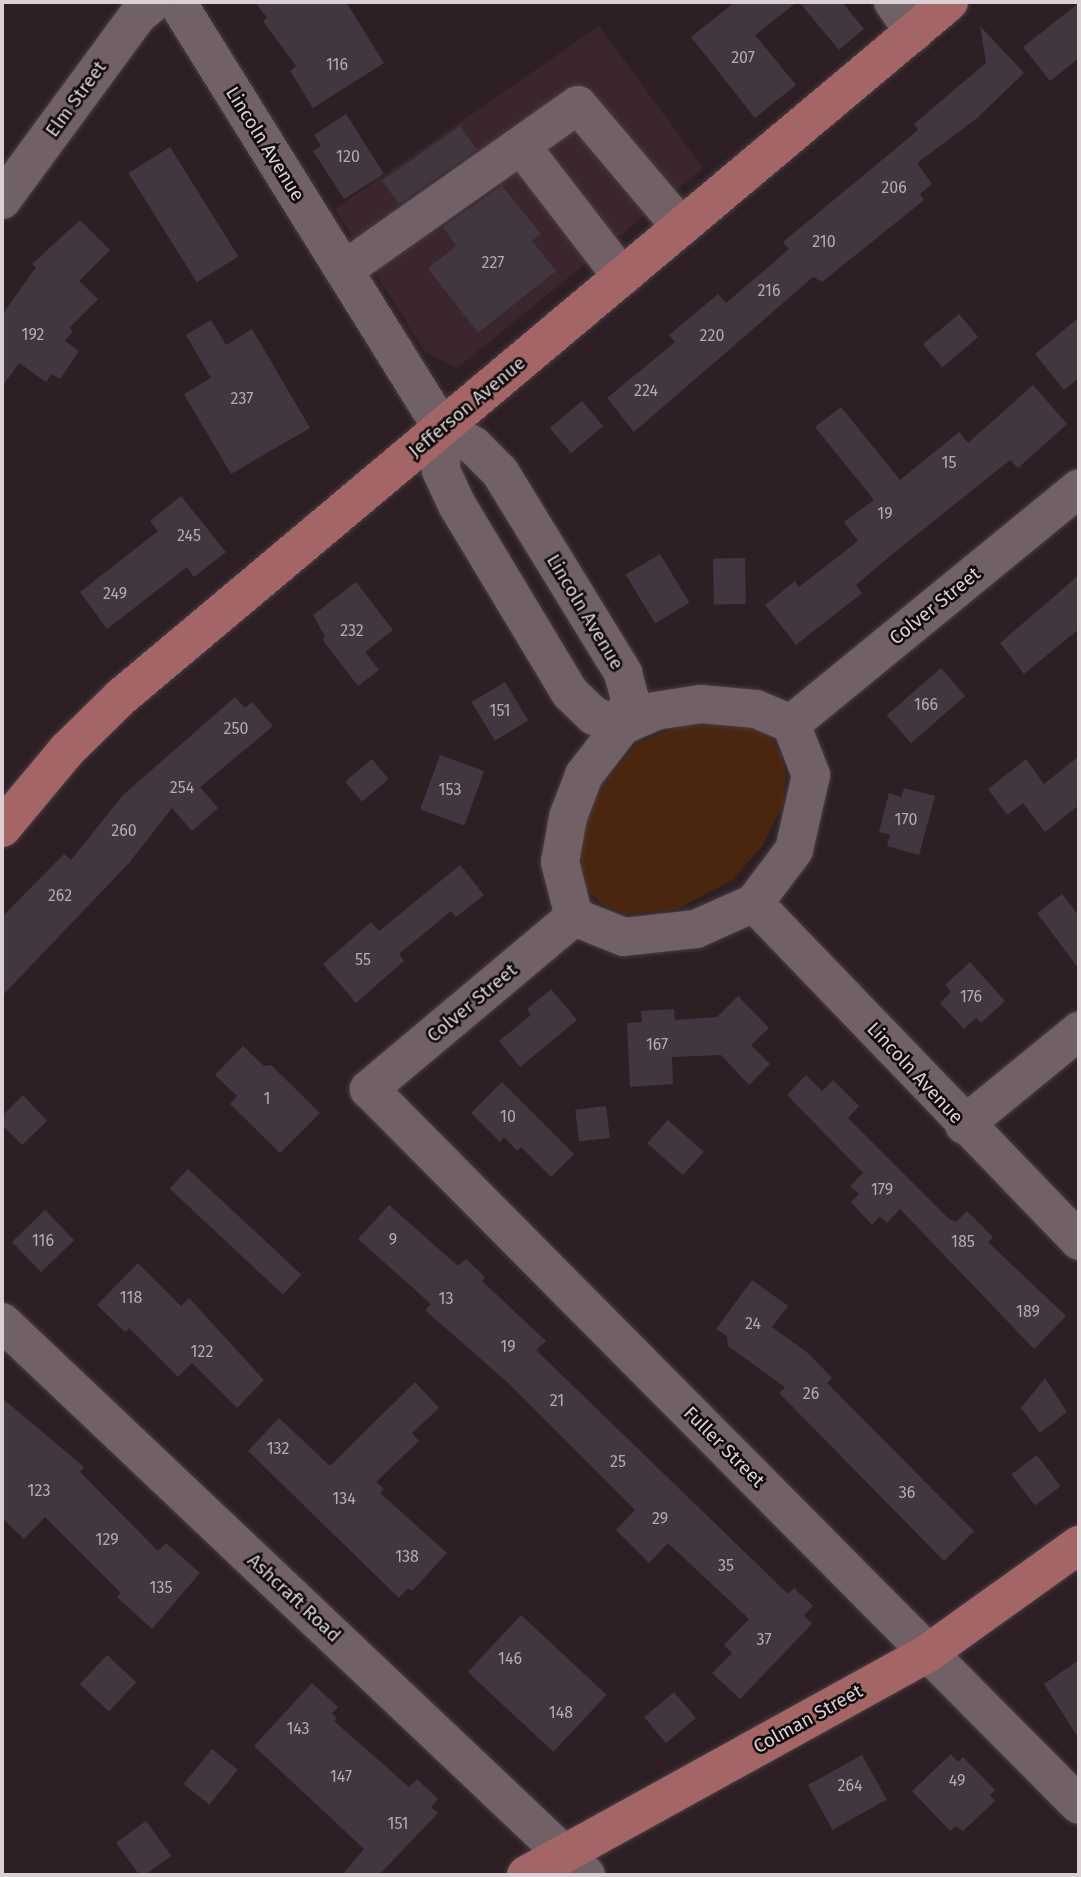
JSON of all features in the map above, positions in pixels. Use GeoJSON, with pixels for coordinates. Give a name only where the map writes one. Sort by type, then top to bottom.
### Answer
{"type":"FeatureCollection","features":[{"type":"Feature","properties":{"kind":"main road","name":"Jefferson Avenue"},"geometry":{"type":"LineString","coordinates":[[2,828],[67,750],[121,697],[681,227],[903,17],[949,2]]}},
{"type":"Feature","properties":{"kind":"main road","name":"Colman Street"},"geometry":{"type":"LineString","coordinates":[[526,1875],[575,1865],[928,1653],[1079,1545]]}},
{"type":"Feature","properties":{"kind":"street","name":"Elm Street"},"geometry":{"type":"LineString","coordinates":[[2,200],[138,15],[154,2]]}},
{"type":"Feature","properties":{"kind":"street","name":"Lincoln Avenue"},"geometry":{"type":"LineString","coordinates":[[177,2],[442,428],[473,444],[500,472],[623,673],[630,699],[622,726]]}},
{"type":"Feature","properties":{"kind":"street"},"geometry":{"type":"LineString","coordinates":[[344,270],[578,105],[681,227]]}},
{"type":"Feature","properties":{"kind":"street"},"geometry":{"type":"LineString","coordinates":[[522,147],[622,277]]}},
{"type":"Feature","properties":{"kind":"street"},"geometry":{"type":"LineString","coordinates":[[442,428],[441,471],[457,505],[570,694],[594,716],[622,726]]}},
{"type":"Feature","properties":{"kind":"street","name":"Colver Street"},"geometry":{"type":"LineString","coordinates":[[790,724],[1079,488]]}},
{"type":"Feature","properties":{"kind":"street"},"geometry":{"type":"LineString","coordinates":[[701,704],[756,709],[790,724],[811,775],[794,850],[754,902],[695,929],[624,937],[574,917],[560,862],[568,817],[584,775],[622,726],[655,710],[701,704]]}},
{"type":"Feature","properties":{"kind":"street","name":"Lincoln Avenue"},"geometry":{"type":"LineString","coordinates":[[754,902],[964,1125],[1079,1241]]}},
{"type":"Feature","properties":{"kind":"street","name":"Colver Street"},"geometry":{"type":"LineString","coordinates":[[369,1089],[574,917]]}},
{"type":"Feature","properties":{"kind":"street"},"geometry":{"type":"LineString","coordinates":[[964,1125],[1079,1031]]}},
{"type":"Feature","properties":{"kind":"street","name":"Fuller Street"},"geometry":{"type":"LineString","coordinates":[[369,1089],[1079,1805]]}},
{"type":"Feature","properties":{"kind":"street","name":"Ashcraft Road"},"geometry":{"type":"LineString","coordinates":[[2,1322],[575,1865]]}},
{"type":"Feature","properties":{"kind":"shaded area"},"geometry":{"type":"Polygon","coordinates":[[[599,26],[703,168],[457,368],[425,352],[335,209],[599,26]]]}},
{"type":"Feature","properties":{"kind":"shaded area"},"geometry":{"type":"Polygon","coordinates":[[[694,720],[763,729],[781,754],[786,776],[783,805],[763,845],[731,881],[677,909],[625,914],[603,905],[585,887],[575,847],[591,798],[637,744],[694,720]]]}},
{"type":"Feature","properties":{"kind":"building"},"geometry":{"type":"Polygon","coordinates":[[[255,2],[346,2],[384,63],[313,108],[290,71],[296,66],[263,21],[267,18],[255,2]]]}},
{"type":"Feature","properties":{"kind":"building"},"geometry":{"type":"Polygon","coordinates":[[[735,2],[797,2],[755,35],[796,85],[755,118],[691,37],[735,2]]]}},
{"type":"Feature","properties":{"kind":"building"},"geometry":{"type":"Polygon","coordinates":[[[799,2],[842,2],[864,29],[839,50],[799,2]]]}},
{"type":"Feature","properties":{"kind":"building"},"geometry":{"type":"Polygon","coordinates":[[[1079,3],[1079,58],[1050,81],[1023,47],[1079,3]]]}},
{"type":"Feature","properties":{"kind":"building"},"geometry":{"type":"Polygon","coordinates":[[[980,26],[1024,73],[976,119],[917,163],[932,184],[920,194],[924,200],[822,282],[813,277],[634,432],[607,398],[675,342],[669,335],[718,294],[726,303],[789,249],[783,242],[918,130],[914,124],[986,63],[980,26]]]}},
{"type":"Feature","properties":{"kind":"building"},"geometry":{"type":"Polygon","coordinates":[[[346,114],[384,174],[344,199],[313,151],[321,146],[314,135],[346,114]]]}},
{"type":"Feature","properties":{"kind":"building"},"geometry":{"type":"Polygon","coordinates":[[[460,126],[477,150],[399,204],[382,180],[460,126]]]}},
{"type":"Feature","properties":{"kind":"building"},"geometry":{"type":"Polygon","coordinates":[[[170,147],[238,256],[197,282],[128,173],[170,147]]]}},
{"type":"Feature","properties":{"kind":"building"},"geometry":{"type":"Polygon","coordinates":[[[502,186],[541,234],[532,241],[556,271],[478,333],[428,268],[456,246],[443,227],[502,186]]]}},
{"type":"Feature","properties":{"kind":"building"},"geometry":{"type":"Polygon","coordinates":[[[80,220],[110,250],[79,281],[98,299],[69,328],[73,331],[65,341],[79,351],[60,379],[52,374],[46,382],[19,363],[2,387],[2,315],[36,267],[32,264],[80,220]]]}},
{"type":"Feature","properties":{"kind":"building"},"geometry":{"type":"Polygon","coordinates":[[[959,314],[978,337],[942,367],[923,344],[959,314]]]}},
{"type":"Feature","properties":{"kind":"building"},"geometry":{"type":"Polygon","coordinates":[[[1079,317],[1079,378],[1064,390],[1035,354],[1079,317]]]}},
{"type":"Feature","properties":{"kind":"building"},"geometry":{"type":"Polygon","coordinates":[[[211,320],[226,345],[252,329],[310,428],[231,474],[184,394],[211,378],[186,335],[211,320]]]}},
{"type":"Feature","properties":{"kind":"building"},"geometry":{"type":"Polygon","coordinates":[[[1033,385],[1067,424],[1018,468],[1010,460],[890,556],[856,585],[862,593],[796,645],[765,605],[795,581],[799,587],[858,541],[844,522],[874,500],[815,427],[841,407],[900,480],[959,432],[968,443],[1033,385]]]}},
{"type":"Feature","properties":{"kind":"building"},"geometry":{"type":"Polygon","coordinates":[[[582,401],[603,426],[571,453],[550,428],[582,401]]]}},
{"type":"Feature","properties":{"kind":"building"},"geometry":{"type":"Polygon","coordinates":[[[181,496],[226,552],[194,577],[187,567],[107,629],[80,592],[158,531],[150,521],[181,496]]]}},
{"type":"Feature","properties":{"kind":"building"},"geometry":{"type":"Polygon","coordinates":[[[660,554],[689,603],[655,623],[626,575],[660,554]]]}},
{"type":"Feature","properties":{"kind":"building"},"geometry":{"type":"Polygon","coordinates":[[[745,558],[746,604],[714,605],[713,559],[745,558]]]}},
{"type":"Feature","properties":{"kind":"building"},"geometry":{"type":"Polygon","coordinates":[[[1079,575],[1079,629],[1024,674],[1000,643],[1079,575]]]}},
{"type":"Feature","properties":{"kind":"building"},"geometry":{"type":"Polygon","coordinates":[[[356,582],[393,630],[365,652],[379,670],[358,686],[322,639],[325,637],[313,615],[356,582]]]}},
{"type":"Feature","properties":{"kind":"building"},"geometry":{"type":"Polygon","coordinates":[[[941,668],[965,696],[911,743],[887,715],[941,668]]]}},
{"type":"Feature","properties":{"kind":"building"},"geometry":{"type":"Polygon","coordinates":[[[505,682],[528,721],[495,741],[472,702],[505,682]]]}},
{"type":"Feature","properties":{"kind":"building"},"geometry":{"type":"Polygon","coordinates":[[[235,697],[245,708],[252,702],[273,726],[200,787],[218,808],[192,831],[172,808],[129,863],[2,996],[2,917],[64,854],[71,860],[123,795],[235,697]]]}},
{"type":"Feature","properties":{"kind":"building"},"geometry":{"type":"Polygon","coordinates":[[[440,755],[484,771],[464,826],[420,810],[440,755]]]}},
{"type":"Feature","properties":{"kind":"building"},"geometry":{"type":"Polygon","coordinates":[[[1079,756],[1079,805],[1045,832],[1023,803],[1007,815],[988,789],[1026,759],[1044,784],[1079,756]]]}},
{"type":"Feature","properties":{"kind":"building"},"geometry":{"type":"Polygon","coordinates":[[[372,759],[389,779],[362,801],[345,781],[372,759]]]}},
{"type":"Feature","properties":{"kind":"building"},"geometry":{"type":"Polygon","coordinates":[[[904,788],[935,796],[919,855],[887,846],[890,835],[879,832],[889,793],[901,797],[904,788]]]}},
{"type":"Feature","properties":{"kind":"building"},"geometry":{"type":"Polygon","coordinates":[[[460,865],[484,895],[456,917],[451,911],[399,954],[404,961],[356,1003],[323,964],[371,922],[379,931],[460,865]]]}},
{"type":"Feature","properties":{"kind":"building"},"geometry":{"type":"Polygon","coordinates":[[[1062,894],[1079,916],[1079,969],[1037,913],[1062,894]]]}},
{"type":"Feature","properties":{"kind":"building"},"geometry":{"type":"Polygon","coordinates":[[[970,962],[1005,1001],[981,1023],[976,1018],[964,1029],[940,1003],[951,992],[945,985],[970,962]]]}},
{"type":"Feature","properties":{"kind":"building"},"geometry":{"type":"Polygon","coordinates":[[[551,989],[577,1020],[520,1067],[499,1041],[531,1015],[527,1009],[551,989]]]}},
{"type":"Feature","properties":{"kind":"building"},"geometry":{"type":"Polygon","coordinates":[[[738,996],[769,1028],[751,1045],[770,1064],[749,1085],[721,1055],[672,1057],[673,1084],[630,1087],[627,1023],[642,1022],[641,1011],[674,1009],[675,1020],[717,1017],[738,996]]]}},
{"type":"Feature","properties":{"kind":"building"},"geometry":{"type":"Polygon","coordinates":[[[243,1046],[264,1066],[271,1065],[320,1113],[280,1153],[230,1104],[237,1096],[215,1075],[243,1046]]]}},
{"type":"Feature","properties":{"kind":"building"},"geometry":{"type":"Polygon","coordinates":[[[806,1075],[822,1091],[833,1080],[859,1106],[848,1118],[948,1218],[956,1222],[967,1211],[993,1237],[988,1242],[1066,1316],[1034,1349],[900,1209],[887,1223],[880,1216],[872,1225],[851,1202],[859,1194],[850,1186],[863,1173],[787,1095],[806,1075]]]}},
{"type":"Feature","properties":{"kind":"building"},"geometry":{"type":"Polygon","coordinates":[[[502,1082],[574,1154],[551,1177],[521,1147],[517,1151],[504,1137],[500,1142],[471,1113],[502,1082]]]}},
{"type":"Feature","properties":{"kind":"building"},"geometry":{"type":"Polygon","coordinates":[[[23,1095],[47,1121],[22,1145],[2,1125],[2,1116],[23,1095]]]}},
{"type":"Feature","properties":{"kind":"building"},"geometry":{"type":"Polygon","coordinates":[[[606,1106],[610,1138],[579,1142],[575,1110],[606,1106]]]}},
{"type":"Feature","properties":{"kind":"building"},"geometry":{"type":"Polygon","coordinates":[[[668,1120],[704,1152],[683,1175],[647,1143],[668,1120]]]}},
{"type":"Feature","properties":{"kind":"building"},"geometry":{"type":"Polygon","coordinates":[[[188,1169],[301,1275],[283,1294],[170,1189],[188,1169]]]}},
{"type":"Feature","properties":{"kind":"building"},"geometry":{"type":"Polygon","coordinates":[[[389,1205],[458,1266],[466,1259],[485,1277],[482,1281],[546,1341],[536,1350],[788,1594],[794,1588],[813,1606],[804,1615],[812,1624],[740,1699],[712,1673],[732,1653],[724,1645],[749,1619],[668,1543],[649,1563],[616,1530],[635,1510],[507,1382],[425,1310],[431,1304],[358,1239],[389,1205]]]}},
{"type":"Feature","properties":{"kind":"building"},"geometry":{"type":"Polygon","coordinates":[[[45,1210],[74,1240],[41,1272],[12,1242],[45,1210]]]}},
{"type":"Feature","properties":{"kind":"building"},"geometry":{"type":"Polygon","coordinates":[[[138,1263],[181,1306],[189,1298],[264,1380],[237,1408],[192,1363],[178,1377],[129,1328],[125,1332],[97,1305],[138,1263]]]}},
{"type":"Feature","properties":{"kind":"building"},"geometry":{"type":"Polygon","coordinates":[[[752,1280],[788,1306],[772,1327],[809,1354],[832,1378],[827,1383],[974,1531],[944,1561],[779,1393],[785,1387],[728,1346],[727,1336],[716,1329],[752,1280]]]}},
{"type":"Feature","properties":{"kind":"building"},"geometry":{"type":"Polygon","coordinates":[[[1045,1378],[1067,1412],[1040,1433],[1021,1408],[1045,1378]]]}},
{"type":"Feature","properties":{"kind":"building"},"geometry":{"type":"Polygon","coordinates":[[[415,1382],[439,1408],[412,1433],[419,1441],[376,1482],[384,1489],[380,1493],[447,1553],[412,1591],[408,1588],[399,1598],[248,1451],[279,1418],[330,1466],[415,1382]]]}},
{"type":"Feature","properties":{"kind":"building"},"geometry":{"type":"Polygon","coordinates":[[[2,1398],[84,1467],[80,1472],[158,1551],[166,1543],[200,1573],[152,1629],[117,1597],[121,1593],[45,1517],[24,1539],[2,1518],[2,1398]]]}},
{"type":"Feature","properties":{"kind":"building"},"geometry":{"type":"Polygon","coordinates":[[[1037,1455],[1060,1486],[1035,1505],[1011,1474],[1037,1455]]]}},
{"type":"Feature","properties":{"kind":"building"},"geometry":{"type":"Polygon","coordinates":[[[521,1615],[607,1695],[553,1752],[468,1672],[521,1615]]]}},
{"type":"Feature","properties":{"kind":"building"},"geometry":{"type":"Polygon","coordinates":[[[107,1655],[136,1682],[109,1712],[80,1684],[107,1655]]]}},
{"type":"Feature","properties":{"kind":"building"},"geometry":{"type":"Polygon","coordinates":[[[1079,1660],[1079,1739],[1044,1684],[1079,1660]]]}},
{"type":"Feature","properties":{"kind":"building"},"geometry":{"type":"Polygon","coordinates":[[[312,1683],[338,1707],[332,1713],[337,1718],[334,1721],[409,1787],[417,1779],[438,1799],[431,1807],[438,1813],[379,1875],[342,1875],[364,1849],[254,1746],[312,1683]]]}},
{"type":"Feature","properties":{"kind":"building"},"geometry":{"type":"Polygon","coordinates":[[[674,1692],[696,1718],[666,1743],[644,1717],[674,1692]]]}},
{"type":"Feature","properties":{"kind":"building"},"geometry":{"type":"Polygon","coordinates":[[[212,1749],[238,1770],[209,1805],[184,1784],[212,1749]]]}},
{"type":"Feature","properties":{"kind":"building"},"geometry":{"type":"Polygon","coordinates":[[[951,1754],[958,1762],[963,1757],[995,1790],[990,1795],[995,1801],[963,1831],[956,1826],[950,1831],[912,1791],[951,1754]]]}},
{"type":"Feature","properties":{"kind":"building"},"geometry":{"type":"Polygon","coordinates":[[[862,1755],[887,1800],[832,1830],[808,1785],[862,1755]]]}},
{"type":"Feature","properties":{"kind":"building"},"geometry":{"type":"Polygon","coordinates":[[[146,1821],[171,1856],[145,1875],[139,1875],[116,1843],[146,1821]]]}}]}
